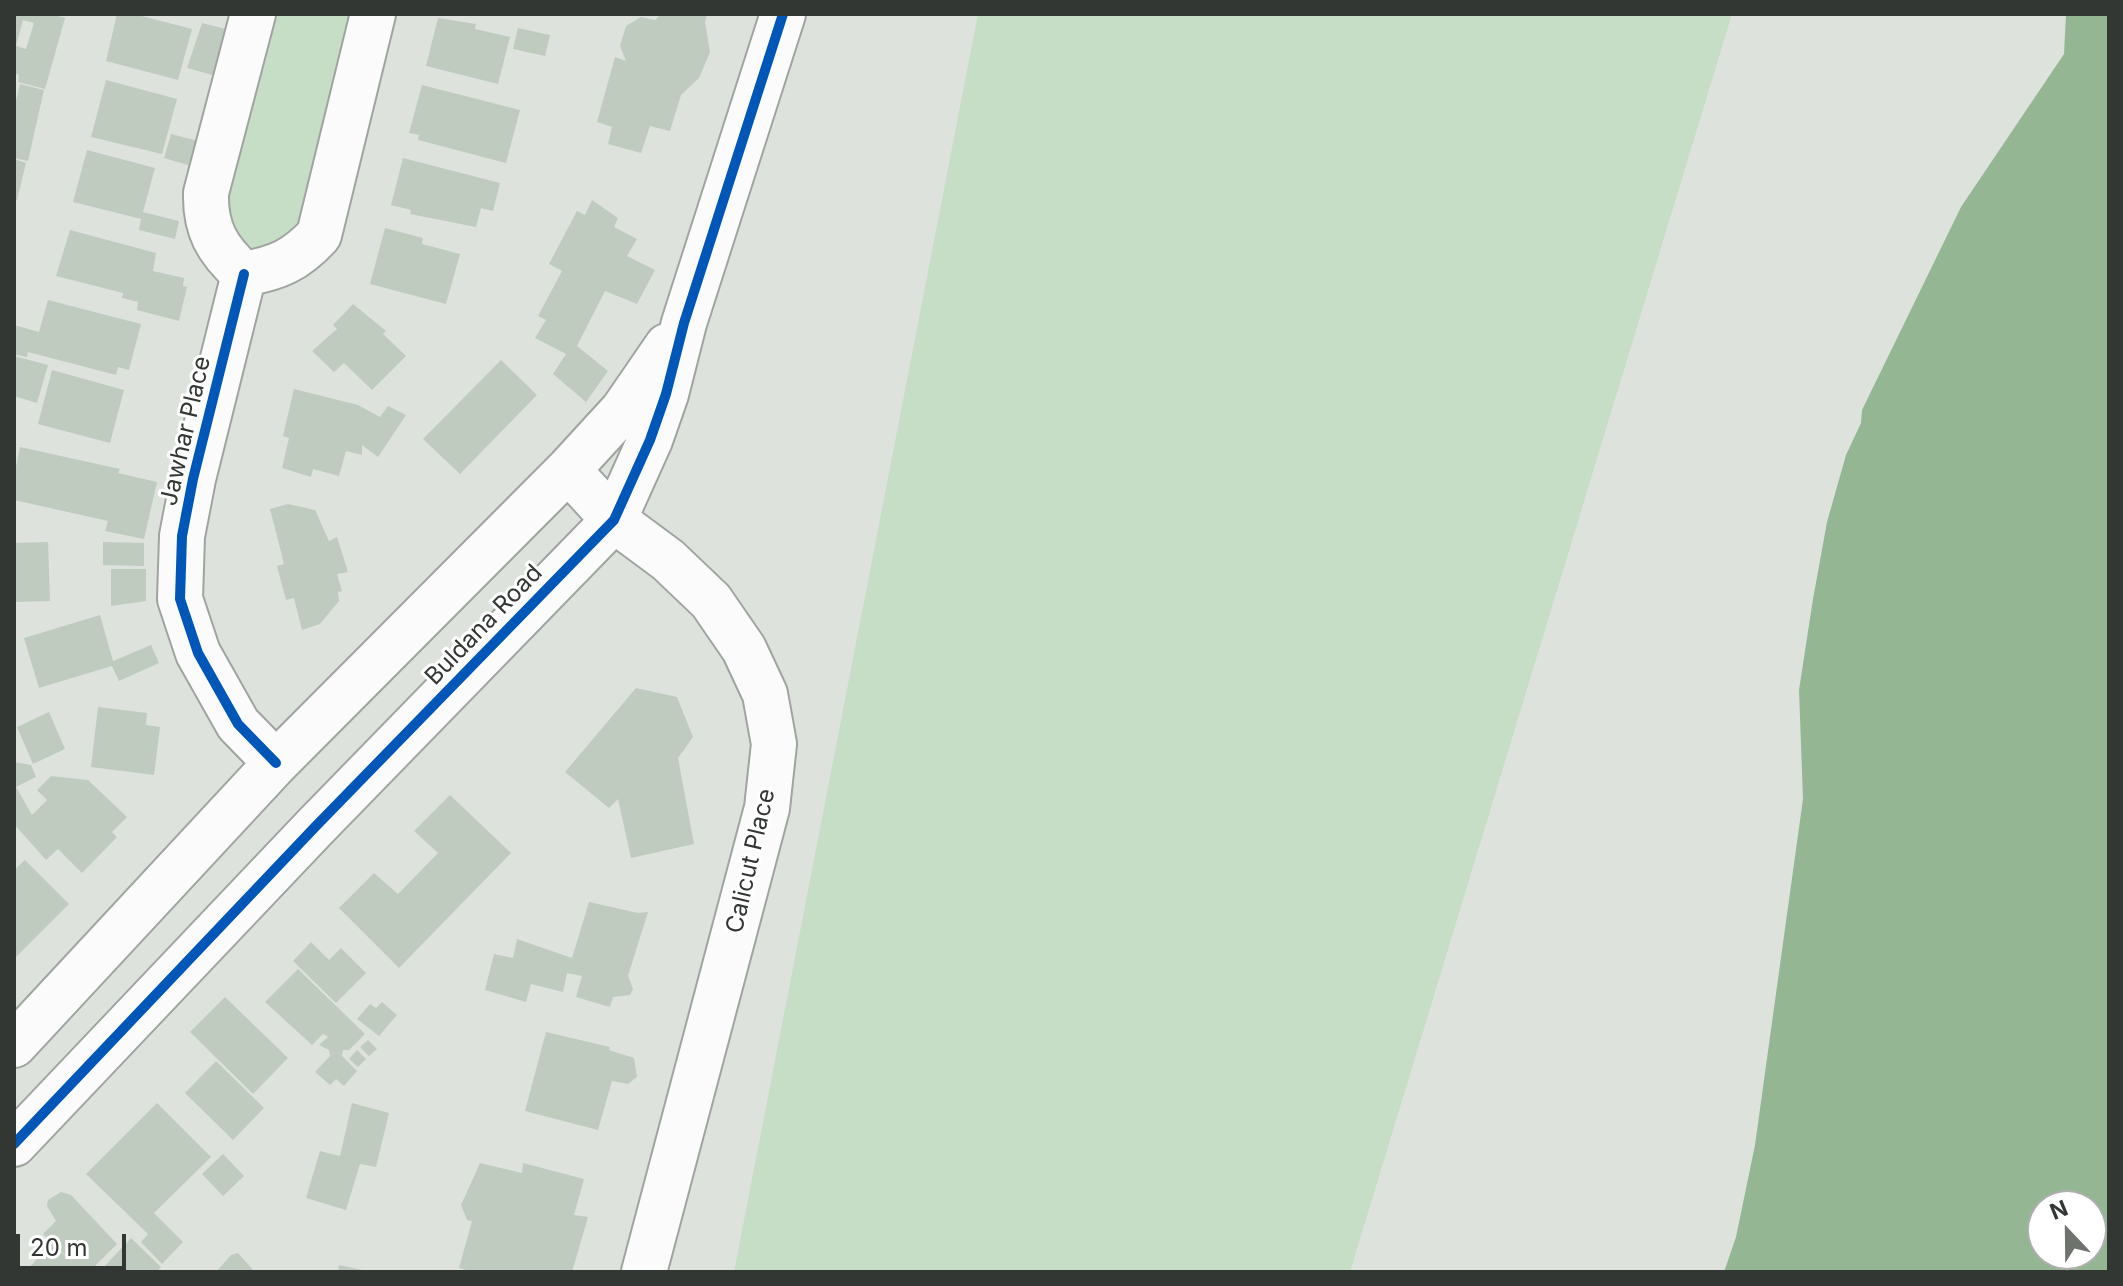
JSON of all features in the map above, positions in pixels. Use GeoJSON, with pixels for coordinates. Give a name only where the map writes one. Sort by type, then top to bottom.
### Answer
{"type":"FeatureCollection","features":[{"type":"Feature","properties":{"kind":"street"},"geometry":{"type":"LineString","coordinates":[[253,14],[206,193],[205,216],[211,236],[226,258],[244,274],[277,268],[298,257],[319,235],[373,14]]}},
{"type":"Feature","properties":{"kind":"street","name":"Buldana Road"},"geometry":{"type":"LineString","coordinates":[[14,1144],[315,827],[614,520],[650,440],[684,323],[783,14]]}},
{"type":"Feature","properties":{"kind":"street","name":"Jawhar Place"},"geometry":{"type":"LineString","coordinates":[[244,274],[193,479],[182,536],[180,599],[198,653],[238,724],[276,763]]}},
{"type":"Feature","properties":{"kind":"street","name":"Buldana Road"},"geometry":{"type":"LineString","coordinates":[[14,1045],[276,763],[568,470],[623,410],[684,323]]}},
{"type":"Feature","properties":{"kind":"street","name":"Calicut Place"},"geometry":{"type":"LineString","coordinates":[[568,470],[614,520],[668,560],[711,601],[744,649],[765,694],[774,744],[767,808],[644,1272]]}},
{"type":"Feature","properties":{"kind":"shaded area"},"geometry":{"type":"Polygon","coordinates":[[[263,14],[360,14],[294,243],[245,252],[218,228],[263,14]]]}},
{"type":"Feature","properties":{"kind":"shaded area"},"geometry":{"type":"Polygon","coordinates":[[[978,14],[1732,14],[1350,1272],[734,1272],[978,14]]]}},
{"type":"Feature","properties":{"kind":"shaded area"},"geometry":{"type":"Polygon","coordinates":[[[2066,14],[2109,14],[2109,1272],[1724,1272],[1736,1237],[1755,1145],[1803,799],[1799,690],[1827,522],[1846,455],[1861,423],[1862,410],[1961,207],[2064,54],[2066,14]]]}},
{"type":"Feature","properties":{"kind":"building"},"geometry":{"type":"Polygon","coordinates":[[[14,14],[50,14],[65,18],[45,89],[18,82],[19,75],[14,73],[14,14]],[[23,20],[16,46],[26,49],[34,23],[23,20]]]}},
{"type":"Feature","properties":{"kind":"building"},"geometry":{"type":"Polygon","coordinates":[[[117,14],[134,14],[192,29],[178,80],[106,61],[117,14]]]}},
{"type":"Feature","properties":{"kind":"building"},"geometry":{"type":"Polygon","coordinates":[[[661,14],[707,14],[705,22],[710,52],[699,78],[681,95],[670,131],[650,126],[641,153],[608,144],[612,127],[597,122],[615,57],[626,61],[620,46],[626,26],[641,17],[655,20],[661,14]]]}},
{"type":"Feature","properties":{"kind":"building"},"geometry":{"type":"Polygon","coordinates":[[[438,18],[476,24],[475,29],[510,37],[498,84],[426,66],[438,18]]]}},
{"type":"Feature","properties":{"kind":"building"},"geometry":{"type":"Polygon","coordinates":[[[202,23],[230,30],[216,76],[187,68],[202,23]]]}},
{"type":"Feature","properties":{"kind":"building"},"geometry":{"type":"Polygon","coordinates":[[[518,28],[550,35],[545,56],[513,49],[518,28]]]}},
{"type":"Feature","properties":{"kind":"building"},"geometry":{"type":"Polygon","coordinates":[[[106,80],[177,99],[162,154],[91,137],[106,80]]]}},
{"type":"Feature","properties":{"kind":"building"},"geometry":{"type":"Polygon","coordinates":[[[20,84],[44,90],[28,161],[14,158],[14,109],[20,84]]]}},
{"type":"Feature","properties":{"kind":"building"},"geometry":{"type":"Polygon","coordinates":[[[422,85],[520,110],[506,163],[418,140],[419,135],[409,133],[422,85]]]}},
{"type":"Feature","properties":{"kind":"building"},"geometry":{"type":"Polygon","coordinates":[[[171,134],[198,141],[191,166],[164,158],[171,134]]]}},
{"type":"Feature","properties":{"kind":"building"},"geometry":{"type":"Polygon","coordinates":[[[87,150],[155,168],[143,212],[179,221],[175,239],[139,230],[141,219],[73,202],[87,150]]]}},
{"type":"Feature","properties":{"kind":"building"},"geometry":{"type":"Polygon","coordinates":[[[403,158],[500,183],[493,211],[481,208],[476,227],[410,214],[411,210],[391,205],[403,158]]]}},
{"type":"Feature","properties":{"kind":"building"},"geometry":{"type":"Polygon","coordinates":[[[14,159],[26,163],[17,200],[14,200],[14,159]]]}},
{"type":"Feature","properties":{"kind":"building"},"geometry":{"type":"Polygon","coordinates":[[[592,200],[618,218],[614,227],[637,239],[627,256],[655,270],[637,304],[605,291],[577,346],[608,371],[586,402],[553,374],[566,354],[535,338],[546,320],[538,316],[562,271],[549,264],[577,211],[585,215],[592,200]]]}},
{"type":"Feature","properties":{"kind":"building"},"geometry":{"type":"Polygon","coordinates":[[[385,228],[423,238],[422,244],[460,254],[446,304],[370,284],[385,228]]]}},
{"type":"Feature","properties":{"kind":"building"},"geometry":{"type":"Polygon","coordinates":[[[70,230],[156,253],[153,271],[184,278],[183,286],[187,287],[179,321],[137,310],[138,302],[122,298],[123,293],[56,276],[70,230]]]}},
{"type":"Feature","properties":{"kind":"building"},"geometry":{"type":"Polygon","coordinates":[[[48,300],[141,324],[129,370],[118,367],[116,375],[28,352],[27,357],[14,354],[14,325],[39,332],[48,300]]]}},
{"type":"Feature","properties":{"kind":"building"},"geometry":{"type":"Polygon","coordinates":[[[353,304],[386,331],[383,334],[406,356],[372,390],[344,363],[334,372],[312,351],[337,329],[333,325],[353,304]]]}},
{"type":"Feature","properties":{"kind":"building"},"geometry":{"type":"Polygon","coordinates":[[[14,356],[48,365],[37,403],[14,396],[14,356]]]}},
{"type":"Feature","properties":{"kind":"building"},"geometry":{"type":"Polygon","coordinates":[[[501,360],[537,395],[460,474],[423,439],[501,360]]]}},
{"type":"Feature","properties":{"kind":"building"},"geometry":{"type":"Polygon","coordinates":[[[52,370],[124,390],[110,443],[38,424],[52,370]]]}},
{"type":"Feature","properties":{"kind":"building"},"geometry":{"type":"Polygon","coordinates":[[[294,389],[358,405],[380,417],[388,406],[406,415],[378,457],[362,445],[362,455],[346,451],[339,476],[313,469],[311,477],[282,468],[289,438],[283,436],[294,389]]]}},
{"type":"Feature","properties":{"kind":"building"},"geometry":{"type":"Polygon","coordinates":[[[20,447],[120,469],[118,473],[157,482],[144,539],[105,531],[108,521],[14,500],[14,476],[20,447]]]}},
{"type":"Feature","properties":{"kind":"building"},"geometry":{"type":"Polygon","coordinates":[[[288,504],[315,510],[329,541],[337,537],[348,572],[337,574],[342,591],[338,592],[339,601],[320,624],[302,630],[294,598],[286,600],[277,566],[284,564],[270,509],[288,504]]]}},
{"type":"Feature","properties":{"kind":"building"},"geometry":{"type":"Polygon","coordinates":[[[48,542],[50,601],[14,602],[14,543],[48,542]]]}},
{"type":"Feature","properties":{"kind":"building"},"geometry":{"type":"Polygon","coordinates":[[[103,542],[144,543],[144,566],[103,565],[103,542]]]}},
{"type":"Feature","properties":{"kind":"building"},"geometry":{"type":"Polygon","coordinates":[[[111,569],[146,569],[146,601],[111,606],[111,569]]]}},
{"type":"Feature","properties":{"kind":"building"},"geometry":{"type":"Polygon","coordinates":[[[100,615],[113,661],[151,645],[159,663],[119,681],[112,666],[39,688],[24,638],[100,615]]]}},
{"type":"Feature","properties":{"kind":"building"},"geometry":{"type":"Polygon","coordinates":[[[636,688],[677,697],[693,737],[678,758],[694,844],[631,858],[618,799],[609,808],[565,772],[636,688]]]}},
{"type":"Feature","properties":{"kind":"building"},"geometry":{"type":"Polygon","coordinates":[[[98,707],[147,713],[146,725],[160,727],[154,775],[91,767],[98,707]]]}},
{"type":"Feature","properties":{"kind":"building"},"geometry":{"type":"Polygon","coordinates":[[[49,712],[65,749],[33,764],[17,727],[49,712]]]}},
{"type":"Feature","properties":{"kind":"building"},"geometry":{"type":"Polygon","coordinates":[[[14,762],[31,765],[36,777],[16,787],[32,815],[47,800],[37,790],[51,776],[88,780],[127,817],[112,832],[117,837],[82,873],[58,849],[46,860],[14,824],[14,762]]]}},
{"type":"Feature","properties":{"kind":"building"},"geometry":{"type":"Polygon","coordinates":[[[450,795],[511,853],[399,968],[339,908],[374,873],[398,894],[438,853],[414,831],[450,795]]]}},
{"type":"Feature","properties":{"kind":"building"},"geometry":{"type":"Polygon","coordinates":[[[25,860],[69,904],[14,959],[14,870],[25,860]]]}},
{"type":"Feature","properties":{"kind":"building"},"geometry":{"type":"Polygon","coordinates":[[[589,902],[638,913],[648,912],[628,976],[633,989],[630,995],[613,997],[610,1007],[576,997],[582,976],[567,973],[563,992],[531,984],[526,1002],[485,990],[494,954],[513,958],[517,939],[572,958],[589,902]]]}},
{"type":"Feature","properties":{"kind":"building"},"geometry":{"type":"Polygon","coordinates":[[[311,942],[329,960],[341,948],[366,973],[336,1003],[293,961],[311,942]]]}},
{"type":"Feature","properties":{"kind":"building"},"geometry":{"type":"Polygon","coordinates":[[[298,969],[365,1034],[349,1050],[343,1050],[342,1056],[357,1071],[344,1086],[336,1079],[330,1085],[315,1072],[330,1056],[329,1050],[319,1045],[328,1037],[323,1034],[312,1045],[265,1002],[298,969]]]}},
{"type":"Feature","properties":{"kind":"building"},"geometry":{"type":"Polygon","coordinates":[[[225,997],[288,1058],[253,1094],[190,1032],[225,997]]]}},
{"type":"Feature","properties":{"kind":"building"},"geometry":{"type":"Polygon","coordinates":[[[382,1002],[397,1015],[379,1036],[357,1019],[370,1004],[376,1008],[382,1002]]]}},
{"type":"Feature","properties":{"kind":"building"},"geometry":{"type":"Polygon","coordinates":[[[546,1032],[610,1047],[609,1050],[634,1058],[637,1077],[628,1084],[612,1081],[598,1130],[525,1111],[546,1032]]]}},
{"type":"Feature","properties":{"kind":"building"},"geometry":{"type":"Polygon","coordinates":[[[368,1040],[377,1049],[369,1056],[360,1047],[368,1040]]]}},
{"type":"Feature","properties":{"kind":"building"},"geometry":{"type":"Polygon","coordinates":[[[357,1050],[366,1059],[358,1067],[349,1059],[357,1050]]]}},
{"type":"Feature","properties":{"kind":"building"},"geometry":{"type":"Polygon","coordinates":[[[216,1061],[264,1108],[233,1140],[185,1093],[216,1061]]]}},
{"type":"Feature","properties":{"kind":"building"},"geometry":{"type":"Polygon","coordinates":[[[157,1103],[211,1157],[154,1213],[183,1242],[162,1264],[141,1242],[148,1234],[86,1174],[157,1103]]]}},
{"type":"Feature","properties":{"kind":"building"},"geometry":{"type":"Polygon","coordinates":[[[352,1103],[389,1113],[376,1167],[360,1164],[346,1210],[306,1198],[320,1151],[340,1156],[352,1103]]]}},
{"type":"Feature","properties":{"kind":"building"},"geometry":{"type":"Polygon","coordinates":[[[223,1154],[244,1176],[223,1196],[202,1174],[223,1154]]]}},
{"type":"Feature","properties":{"kind":"building"},"geometry":{"type":"Polygon","coordinates":[[[480,1163],[522,1173],[523,1163],[584,1179],[574,1215],[588,1217],[572,1272],[473,1272],[459,1268],[472,1221],[467,1220],[461,1205],[480,1163]]]}},
{"type":"Feature","properties":{"kind":"building"},"geometry":{"type":"Polygon","coordinates":[[[61,1192],[71,1195],[117,1244],[89,1272],[78,1269],[25,1272],[51,1244],[72,1262],[43,1234],[56,1221],[47,1206],[48,1200],[61,1192]]]}},
{"type":"Feature","properties":{"kind":"building"},"geometry":{"type":"Polygon","coordinates":[[[131,1238],[161,1267],[157,1272],[99,1272],[131,1238]]]}},
{"type":"Feature","properties":{"kind":"building"},"geometry":{"type":"Polygon","coordinates":[[[238,1253],[255,1272],[216,1272],[231,1255],[238,1253]]]}},
{"type":"Feature","properties":{"kind":"building"},"geometry":{"type":"Polygon","coordinates":[[[339,1265],[367,1271],[367,1272],[338,1272],[339,1265]]]}},
{"type":"Feature","properties":{"kind":"cycle path"},"geometry":{"type":"LineString","coordinates":[[14,1144],[315,827],[614,520],[650,440],[666,394],[684,323],[783,14]]}},
{"type":"Feature","properties":{"kind":"cycle path"},"geometry":{"type":"LineString","coordinates":[[244,274],[193,479],[182,536],[180,599],[198,653],[238,724],[276,763]]}}]}
